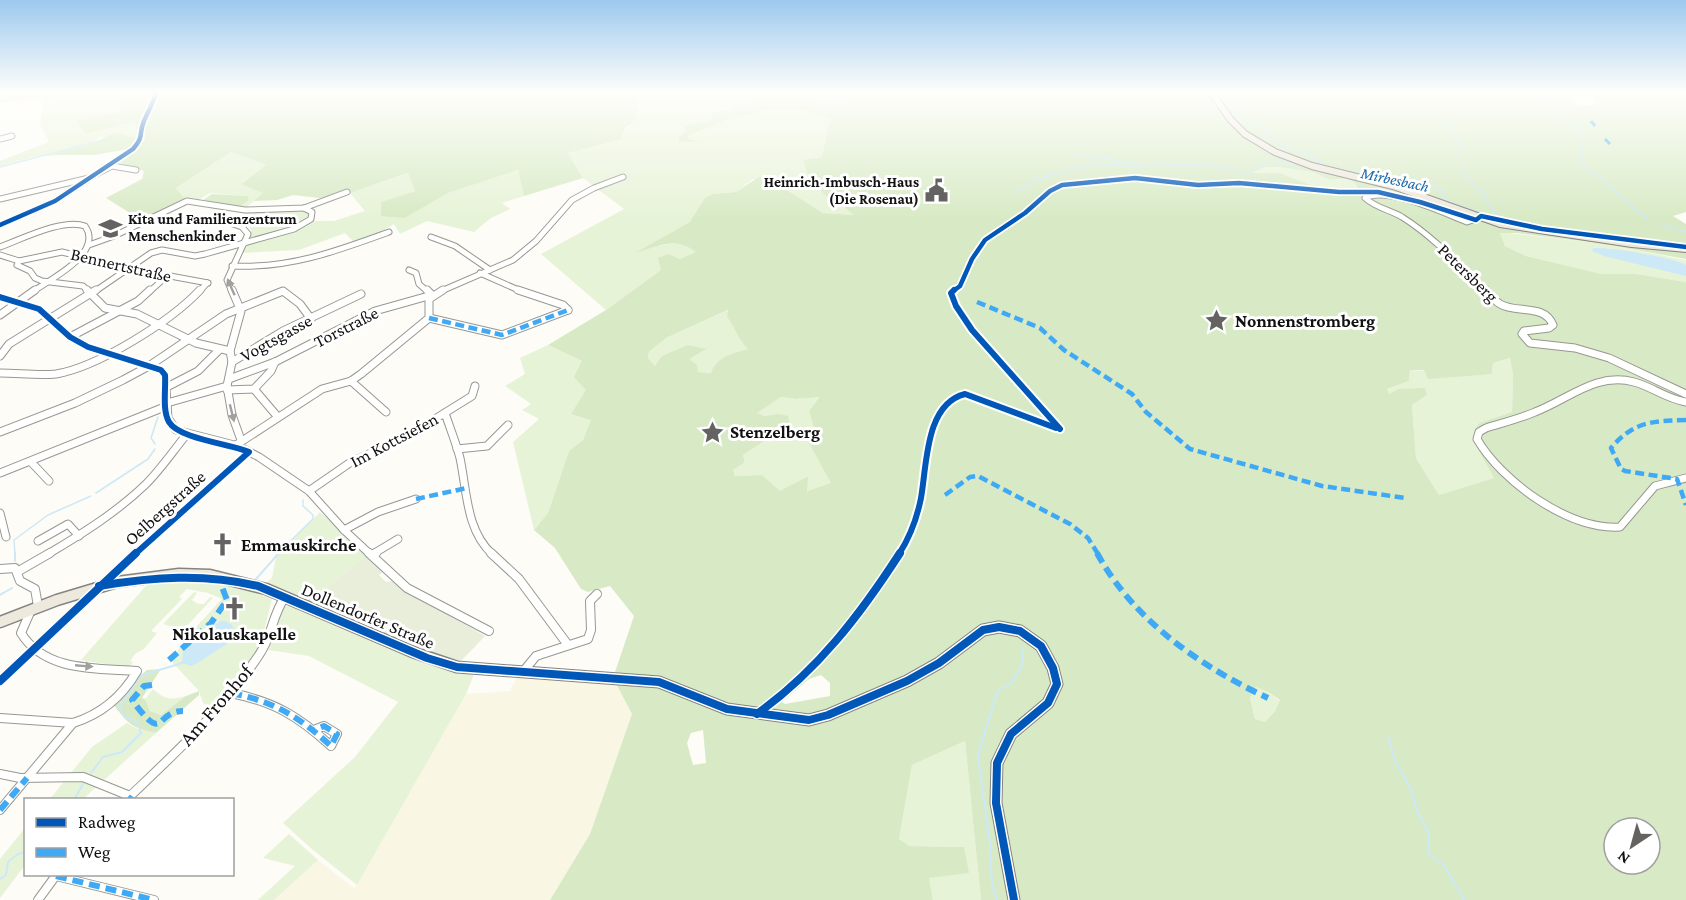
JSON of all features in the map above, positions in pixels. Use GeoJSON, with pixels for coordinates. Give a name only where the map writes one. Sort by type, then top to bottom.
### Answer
{"type":"FeatureCollection","features":[{"type":"Feature","properties":{"kind":"main road"},"geometry":{"type":"LineString","coordinates":[[1249,135],[1275,152],[1323,170],[1404,190],[1478,219],[1535,231],[1686,249]]}},
{"type":"Feature","properties":{"kind":"main road","name":"Dollendorfer Straße"},"geometry":{"type":"LineString","coordinates":[[0,622],[99,586],[152,577],[200,575],[241,581],[285,597],[443,664],[471,670],[629,680],[669,685],[728,710],[809,720],[828,715],[907,681],[939,663],[983,630],[1006,627],[1027,634],[1041,646],[1049,660],[1057,684],[1053,698],[1011,734],[997,764],[996,803],[1014,900]]}},
{"type":"Feature","properties":{"kind":"street"},"geometry":{"type":"LineString","coordinates":[[0,139],[12,136]]}},
{"type":"Feature","properties":{"kind":"street"},"geometry":{"type":"LineString","coordinates":[[0,225],[55,201],[102,169],[112,166],[136,170]]}},
{"type":"Feature","properties":{"kind":"street"},"geometry":{"type":"LineString","coordinates":[[429,318],[429,299],[432,295],[513,260],[528,249],[572,200],[594,188],[623,177]]}},
{"type":"Feature","properties":{"kind":"street"},"geometry":{"type":"LineString","coordinates":[[0,199],[89,178]]}},
{"type":"Feature","properties":{"kind":"street"},"geometry":{"type":"LineString","coordinates":[[89,245],[114,237],[186,201],[245,210],[304,208],[347,192]]}},
{"type":"Feature","properties":{"kind":"street","name":"Petersberg"},"geometry":{"type":"LineString","coordinates":[[1478,219],[1464,221],[1425,205],[1378,194],[1369,194],[1365,198],[1372,204],[1401,216],[1426,234],[1501,305],[1534,309],[1551,320],[1553,325],[1549,328],[1524,331],[1522,334],[1526,341],[1598,354],[1686,394]]}},
{"type":"Feature","properties":{"kind":"street"},"geometry":{"type":"LineString","coordinates":[[0,356],[9,344],[91,294],[155,251],[195,255],[245,243],[306,224],[312,219],[313,214],[304,208]]}},
{"type":"Feature","properties":{"kind":"street"},"geometry":{"type":"LineString","coordinates":[[0,248],[61,225],[74,223],[87,228],[89,245],[81,258],[0,315]]}},
{"type":"Feature","properties":{"kind":"street"},"geometry":{"type":"LineString","coordinates":[[230,223],[242,226],[247,232],[245,243],[227,280],[241,308],[230,351],[232,362]]}},
{"type":"Feature","properties":{"kind":"street"},"geometry":{"type":"LineString","coordinates":[[232,266],[268,268],[303,263],[389,232]]}},
{"type":"Feature","properties":{"kind":"street"},"geometry":{"type":"LineString","coordinates":[[430,237],[455,246],[490,270]]}},
{"type":"Feature","properties":{"kind":"street","name":"Bennertstraße"},"geometry":{"type":"LineString","coordinates":[[19,261],[57,252],[208,283],[184,306],[159,323]]}},
{"type":"Feature","properties":{"kind":"street"},"geometry":{"type":"LineString","coordinates":[[0,255],[19,261],[17,265],[46,283],[82,286],[105,308],[124,310],[159,323],[206,349],[230,351]]}},
{"type":"Feature","properties":{"kind":"street"},"geometry":{"type":"LineString","coordinates":[[408,270],[416,273],[419,284],[432,295]]}},
{"type":"Feature","properties":{"kind":"street"},"geometry":{"type":"LineString","coordinates":[[429,318],[502,335],[568,310],[562,305],[508,287],[480,273]]}},
{"type":"Feature","properties":{"kind":"street"},"geometry":{"type":"LineString","coordinates":[[70,337],[124,310],[147,295],[167,276]]}},
{"type":"Feature","properties":{"kind":"street"},"geometry":{"type":"LineString","coordinates":[[0,432],[86,399],[149,366],[226,314],[283,291],[300,304],[311,319]]}},
{"type":"Feature","properties":{"kind":"street","name":"Vogtsgasse"},"geometry":{"type":"LineString","coordinates":[[238,442],[228,385],[232,362],[283,331],[361,294]]}},
{"type":"Feature","properties":{"kind":"street","name":"Torstraße"},"geometry":{"type":"LineString","coordinates":[[228,385],[375,311],[432,295]]}},
{"type":"Feature","properties":{"kind":"street"},"geometry":{"type":"LineString","coordinates":[[0,297],[39,309],[70,337],[88,347],[164,372],[168,418],[172,427],[187,434],[238,442],[249,452],[309,491],[344,530],[407,588],[489,631]]}},
{"type":"Feature","properties":{"kind":"street"},"geometry":{"type":"LineString","coordinates":[[238,442],[322,389],[351,381],[429,318]]}},
{"type":"Feature","properties":{"kind":"street"},"geometry":{"type":"LineString","coordinates":[[0,373],[60,373],[107,354],[159,323]]}},
{"type":"Feature","properties":{"kind":"street"},"geometry":{"type":"LineString","coordinates":[[165,388],[198,371],[218,351]]}},
{"type":"Feature","properties":{"kind":"street"},"geometry":{"type":"LineString","coordinates":[[254,389],[271,371],[275,362]]}},
{"type":"Feature","properties":{"kind":"street"},"geometry":{"type":"LineString","coordinates":[[1686,402],[1669,399],[1628,380],[1600,380],[1536,412],[1486,428],[1479,432],[1477,439],[1492,460],[1526,491],[1559,511],[1608,528],[1620,527],[1655,486],[1686,478]]}},
{"type":"Feature","properties":{"kind":"street"},"geometry":{"type":"LineString","coordinates":[[351,381],[386,412]]}},
{"type":"Feature","properties":{"kind":"street"},"geometry":{"type":"LineString","coordinates":[[0,473],[167,405],[228,385],[254,389],[277,416]]}},
{"type":"Feature","properties":{"kind":"street","name":"Im Kottsiefen"},"geometry":{"type":"LineString","coordinates":[[309,491],[351,462],[406,436],[472,396],[475,386]]}},
{"type":"Feature","properties":{"kind":"street"},"geometry":{"type":"LineString","coordinates":[[445,413],[458,449],[470,514],[477,535],[487,549],[519,579],[568,645]]}},
{"type":"Feature","properties":{"kind":"street"},"geometry":{"type":"LineString","coordinates":[[458,449],[487,446],[508,425]]}},
{"type":"Feature","properties":{"kind":"street"},"geometry":{"type":"LineString","coordinates":[[17,572],[79,536],[145,485],[187,434]]}},
{"type":"Feature","properties":{"kind":"street","name":"Oelbergstraße"},"geometry":{"type":"LineString","coordinates":[[0,681],[99,586],[183,514],[249,452]]}},
{"type":"Feature","properties":{"kind":"street"},"geometry":{"type":"LineString","coordinates":[[31,462],[49,482]]}},
{"type":"Feature","properties":{"kind":"street"},"geometry":{"type":"LineString","coordinates":[[344,530],[378,512],[416,499]]}},
{"type":"Feature","properties":{"kind":"street"},"geometry":{"type":"LineString","coordinates":[[0,513],[6,537]]}},
{"type":"Feature","properties":{"kind":"street"},"geometry":{"type":"LineString","coordinates":[[38,541],[68,524],[79,536]]}},
{"type":"Feature","properties":{"kind":"street"},"geometry":{"type":"LineString","coordinates":[[372,555],[398,539]]}},
{"type":"Feature","properties":{"kind":"street"},"geometry":{"type":"LineString","coordinates":[[0,569],[14,567],[20,581],[35,589],[35,608],[21,633],[33,651],[62,664],[137,671],[121,695],[111,705],[74,723],[0,718]]}},
{"type":"Feature","properties":{"kind":"street"},"geometry":{"type":"LineString","coordinates":[[522,673],[536,656],[589,637],[590,601],[597,594]]}},
{"type":"Feature","properties":{"kind":"street","name":"Am Fronhof"},"geometry":{"type":"LineString","coordinates":[[129,798],[172,757],[231,693],[265,647],[273,614],[285,597]]}},
{"type":"Feature","properties":{"kind":"street"},"geometry":{"type":"LineString","coordinates":[[231,693],[275,703],[296,714],[314,730]]}},
{"type":"Feature","properties":{"kind":"street"},"geometry":{"type":"LineString","coordinates":[[0,810],[74,723]]}},
{"type":"Feature","properties":{"kind":"street"},"geometry":{"type":"LineString","coordinates":[[1,775],[83,777],[97,781],[129,798]]}},
{"type":"Feature","properties":{"kind":"street"},"geometry":{"type":"LineString","coordinates":[[38,900],[55,876]]}},
{"type":"Feature","properties":{"kind":"street"},"geometry":{"type":"LineString","coordinates":[[60,876],[154,900]]}},
{"type":"Feature","properties":{"kind":"shaded area"},"geometry":{"type":"Polygon","coordinates":[[[518,675],[616,684],[632,714],[590,834],[550,900],[274,900],[318,860],[354,888],[466,694],[510,691],[518,675]]]}},
{"type":"Feature","properties":{"kind":"green space"},"geometry":{"type":"Polygon","coordinates":[[[45,135],[143,135],[146,139],[143,142],[101,137],[88,145],[70,148],[51,156],[36,156],[0,166],[0,161],[49,142],[45,135]]]}},
{"type":"Feature","properties":{"kind":"green space"},"geometry":{"type":"Polygon","coordinates":[[[110,135],[125,135],[143,142],[146,139],[143,135],[622,135],[621,139],[568,153],[583,178],[524,196],[518,170],[448,193],[405,218],[381,216],[381,202],[415,191],[408,173],[350,193],[320,198],[293,195],[277,200],[254,201],[263,193],[241,184],[266,165],[231,152],[176,188],[185,199],[143,221],[106,198],[142,179],[144,171],[118,162],[134,148],[94,155],[50,155],[88,145],[110,135]]]}},
{"type":"Feature","properties":{"kind":"green space"},"geometry":{"type":"Polygon","coordinates":[[[612,135],[680,135],[678,142],[696,140],[689,139],[688,136],[690,135],[827,135],[822,157],[804,160],[806,168],[824,191],[855,215],[823,213],[787,190],[753,179],[736,192],[713,194],[690,222],[659,246],[679,244],[697,252],[661,270],[606,310],[541,254],[624,209],[583,178],[568,153],[612,135]]]}},
{"type":"Feature","properties":{"kind":"green space"},"geometry":{"type":"Polygon","coordinates":[[[680,135],[690,135],[688,136],[689,139],[701,141],[678,142],[680,135]]]}},
{"type":"Feature","properties":{"kind":"green space"},"geometry":{"type":"Polygon","coordinates":[[[827,135],[1247,135],[1275,153],[1384,185],[1495,225],[1686,250],[1686,259],[1597,243],[1500,233],[1505,246],[1526,256],[1602,274],[1636,274],[1686,282],[1686,900],[981,900],[965,741],[912,765],[899,839],[910,846],[964,847],[969,873],[929,878],[933,900],[550,900],[590,834],[632,714],[613,678],[634,616],[610,586],[588,592],[581,589],[555,548],[534,530],[548,513],[569,451],[583,440],[591,420],[571,414],[586,390],[574,377],[582,361],[548,345],[606,310],[661,270],[658,258],[668,254],[680,259],[696,252],[674,243],[635,253],[690,222],[705,198],[713,194],[736,192],[760,176],[784,179],[787,190],[823,213],[854,215],[843,206],[836,206],[821,191],[822,187],[811,184],[803,160],[822,157],[827,135]],[[1266,167],[1253,173],[1280,173],[1308,184],[1334,190],[1358,189],[1355,183],[1346,178],[1330,180],[1312,172],[1266,167]],[[728,310],[666,338],[649,352],[648,358],[655,366],[662,356],[688,345],[707,349],[689,359],[697,365],[698,372],[711,373],[721,359],[748,349],[727,317],[728,310]],[[1510,358],[1493,363],[1492,374],[1428,379],[1424,370],[1410,370],[1409,381],[1387,389],[1389,394],[1398,389],[1425,388],[1427,395],[1412,405],[1416,458],[1439,495],[1494,478],[1476,445],[1475,432],[1479,423],[1512,412],[1513,375],[1510,358]],[[781,397],[757,413],[765,416],[778,414],[788,416],[790,424],[787,433],[772,436],[743,455],[745,462],[733,470],[735,476],[762,475],[780,491],[808,476],[807,491],[831,483],[808,441],[816,435],[809,411],[819,397],[796,399],[781,397]],[[821,675],[809,679],[782,702],[785,704],[830,696],[830,683],[821,675]],[[1256,687],[1250,698],[1255,719],[1265,722],[1275,711],[1280,700],[1256,687]],[[703,730],[691,733],[687,743],[693,765],[706,763],[703,730]]]}},
{"type":"Feature","properties":{"kind":"green space"},"geometry":{"type":"Polygon","coordinates":[[[1251,135],[1686,135],[1686,212],[1673,216],[1686,224],[1686,246],[1654,244],[1512,224],[1322,168],[1267,146],[1251,135]]]}},
{"type":"Feature","properties":{"kind":"green space"},"geometry":{"type":"Polygon","coordinates":[[[231,152],[266,165],[241,183],[264,193],[244,209],[238,208],[249,200],[248,196],[210,193],[198,200],[185,199],[176,188],[231,152]]]}},
{"type":"Feature","properties":{"kind":"green space"},"geometry":{"type":"Polygon","coordinates":[[[1266,167],[1312,172],[1330,180],[1346,178],[1355,183],[1358,190],[1334,190],[1308,184],[1280,173],[1253,173],[1253,171],[1266,167]]]}},
{"type":"Feature","properties":{"kind":"green space"},"geometry":{"type":"Polygon","coordinates":[[[518,170],[524,196],[502,203],[510,209],[491,218],[474,232],[427,221],[400,234],[394,224],[355,243],[345,233],[299,250],[242,253],[250,239],[251,230],[247,225],[235,222],[246,211],[305,210],[310,212],[313,221],[334,221],[365,211],[350,193],[409,173],[415,191],[381,202],[405,218],[448,193],[518,170]]]}},
{"type":"Feature","properties":{"kind":"green space"},"geometry":{"type":"Polygon","coordinates":[[[212,194],[248,196],[249,200],[238,208],[203,200],[212,194]]]}},
{"type":"Feature","properties":{"kind":"green space"},"geometry":{"type":"Polygon","coordinates":[[[1499,232],[1597,243],[1686,260],[1686,282],[1636,274],[1602,274],[1526,256],[1505,246],[1499,232]]]}},
{"type":"Feature","properties":{"kind":"green space"},"geometry":{"type":"Polygon","coordinates":[[[729,310],[727,317],[749,349],[711,373],[698,372],[688,359],[706,350],[655,366],[648,358],[649,352],[666,338],[729,310]]]}},
{"type":"Feature","properties":{"kind":"green space"},"geometry":{"type":"Polygon","coordinates":[[[548,345],[582,361],[592,420],[583,440],[569,451],[548,513],[534,530],[513,442],[539,419],[522,410],[531,404],[505,386],[525,374],[520,358],[548,345]]]}},
{"type":"Feature","properties":{"kind":"green space"},"geometry":{"type":"Polygon","coordinates":[[[1510,358],[1513,375],[1512,412],[1479,423],[1476,445],[1495,478],[1439,495],[1416,458],[1412,405],[1427,395],[1389,395],[1387,389],[1409,381],[1410,370],[1492,374],[1493,363],[1510,358]]]}},
{"type":"Feature","properties":{"kind":"green space"},"geometry":{"type":"Polygon","coordinates":[[[819,396],[809,411],[816,435],[809,441],[832,483],[806,491],[807,476],[780,492],[762,475],[735,476],[733,470],[745,462],[743,455],[772,436],[765,416],[756,413],[781,397],[796,399],[819,396]]]}},
{"type":"Feature","properties":{"kind":"green space"},"geometry":{"type":"Polygon","coordinates":[[[320,512],[367,555],[311,601],[266,583],[272,578],[276,557],[320,512]]]}},
{"type":"Feature","properties":{"kind":"green space"},"geometry":{"type":"Polygon","coordinates":[[[367,555],[384,571],[379,575],[386,582],[394,581],[400,587],[485,636],[460,662],[430,654],[311,601],[367,555]]]}},
{"type":"Feature","properties":{"kind":"green space"},"geometry":{"type":"Polygon","coordinates":[[[205,579],[255,591],[272,599],[260,647],[211,708],[203,703],[199,691],[172,662],[183,641],[222,599],[208,593],[187,589],[179,597],[182,599],[151,631],[157,633],[144,649],[135,654],[130,661],[133,662],[129,668],[81,660],[151,580],[205,579]]]}},
{"type":"Feature","properties":{"kind":"green space"},"geometry":{"type":"Polygon","coordinates":[[[194,592],[197,593],[192,600],[198,604],[204,604],[210,597],[213,598],[183,630],[163,624],[194,592]]]}},
{"type":"Feature","properties":{"kind":"green space"},"geometry":{"type":"Polygon","coordinates":[[[289,605],[436,666],[474,674],[466,694],[357,885],[283,823],[355,757],[398,702],[309,656],[268,650],[281,608],[289,605]]]}},
{"type":"Feature","properties":{"kind":"green space"},"geometry":{"type":"Polygon","coordinates":[[[161,669],[142,698],[145,699],[150,711],[161,715],[186,696],[199,691],[199,695],[156,733],[131,724],[114,705],[135,680],[147,670],[161,669]]]}},
{"type":"Feature","properties":{"kind":"green space"},"geometry":{"type":"Polygon","coordinates":[[[1256,687],[1280,701],[1265,722],[1255,719],[1250,698],[1256,687]]]}},
{"type":"Feature","properties":{"kind":"green space"},"geometry":{"type":"Polygon","coordinates":[[[153,689],[168,698],[186,696],[161,715],[150,711],[145,699],[153,689]]]}},
{"type":"Feature","properties":{"kind":"green space"},"geometry":{"type":"Polygon","coordinates":[[[127,723],[138,729],[156,733],[84,798],[51,798],[92,747],[127,723]]]}},
{"type":"Feature","properties":{"kind":"green space"},"geometry":{"type":"Polygon","coordinates":[[[965,741],[981,900],[933,900],[929,878],[964,847],[910,846],[899,839],[912,765],[965,741]]]}},
{"type":"Feature","properties":{"kind":"green space"},"geometry":{"type":"Polygon","coordinates":[[[24,829],[24,866],[0,898],[0,859],[24,829]]]}},
{"type":"Feature","properties":{"kind":"green space"},"geometry":{"type":"Polygon","coordinates":[[[289,834],[318,860],[274,900],[258,900],[295,866],[263,858],[289,834]]]}},
{"type":"Feature","properties":{"kind":"water"},"geometry":{"type":"Polygon","coordinates":[[[1593,248],[1640,253],[1678,262],[1686,265],[1686,276],[1604,256],[1592,251],[1593,248]]]}},
{"type":"Feature","properties":{"kind":"water"},"geometry":{"type":"Polygon","coordinates":[[[220,621],[232,625],[236,636],[233,640],[196,664],[191,666],[182,663],[183,652],[220,621]]]}},
{"type":"Feature","properties":{"kind":"waterway","name":"Mirbesbach"},"geometry":{"type":"LineString","coordinates":[[1266,135],[1265,137],[1287,148],[1301,150],[1324,165]]}},
{"type":"Feature","properties":{"kind":"waterway"},"geometry":{"type":"LineString","coordinates":[[1455,135],[1463,146],[1459,149],[1459,158]]}},
{"type":"Feature","properties":{"kind":"waterway"},"geometry":{"type":"LineString","coordinates":[[1578,135],[1582,146],[1580,161],[1649,220]]}},
{"type":"Feature","properties":{"kind":"waterway"},"geometry":{"type":"LineString","coordinates":[[0,167],[98,141]]}},
{"type":"Feature","properties":{"kind":"waterway"},"geometry":{"type":"LineString","coordinates":[[1076,154],[1146,165]]}},
{"type":"Feature","properties":{"kind":"waterway"},"geometry":{"type":"LineString","coordinates":[[1276,162],[1305,166]]}},
{"type":"Feature","properties":{"kind":"waterway"},"geometry":{"type":"LineString","coordinates":[[1015,193],[1036,179],[1098,163],[1124,166],[1205,164],[1248,174],[1260,166]]}},
{"type":"Feature","properties":{"kind":"waterway"},"geometry":{"type":"LineString","coordinates":[[1262,165],[1270,163]]}},
{"type":"Feature","properties":{"kind":"waterway"},"geometry":{"type":"LineString","coordinates":[[1463,165],[1467,178],[1484,193],[1488,204],[1504,220]]}},
{"type":"Feature","properties":{"kind":"waterway","name":"Mirbesbach"},"geometry":{"type":"LineString","coordinates":[[1328,167],[1384,178],[1426,183],[1442,191],[1443,198],[1447,201],[1488,216]]}},
{"type":"Feature","properties":{"kind":"waterway","name":"Mirbesbach"},"geometry":{"type":"LineString","coordinates":[[1495,218],[1503,220]]}},
{"type":"Feature","properties":{"kind":"waterway"},"geometry":{"type":"LineString","coordinates":[[1663,225],[1686,232]]}},
{"type":"Feature","properties":{"kind":"waterway"},"geometry":{"type":"LineString","coordinates":[[155,444],[151,438],[158,417]]}},
{"type":"Feature","properties":{"kind":"waterway"},"geometry":{"type":"LineString","coordinates":[[96,493],[148,459],[155,449]]}},
{"type":"Feature","properties":{"kind":"waterway"},"geometry":{"type":"LineString","coordinates":[[15,554],[14,540],[48,515],[91,496]]}},
{"type":"Feature","properties":{"kind":"waterway"},"geometry":{"type":"LineString","coordinates":[[277,554],[313,519],[313,515],[303,506],[303,500]]}},
{"type":"Feature","properties":{"kind":"waterway"},"geometry":{"type":"LineString","coordinates":[[256,579],[279,553]]}},
{"type":"Feature","properties":{"kind":"waterway"},"geometry":{"type":"LineString","coordinates":[[15,554],[15,561]]}},
{"type":"Feature","properties":{"kind":"waterway"},"geometry":{"type":"LineString","coordinates":[[0,595],[12,588]]}},
{"type":"Feature","properties":{"kind":"waterway"},"geometry":{"type":"LineString","coordinates":[[997,900],[992,885],[990,845],[978,755],[997,692],[1012,682],[1023,664],[1023,649]]}},
{"type":"Feature","properties":{"kind":"waterway"},"geometry":{"type":"LineString","coordinates":[[91,773],[103,757],[122,752],[141,733],[137,722],[124,716],[119,708],[140,676],[182,663]]}},
{"type":"Feature","properties":{"kind":"waterway"},"geometry":{"type":"LineString","coordinates":[[1388,736],[1395,761],[1411,789],[1417,811],[1429,833],[1429,855],[1443,864],[1464,900]]}},
{"type":"Feature","properties":{"kind":"waterway"},"geometry":{"type":"LineString","coordinates":[[75,798],[84,782]]}},
{"type":"Feature","properties":{"kind":"waterway"},"geometry":{"type":"LineString","coordinates":[[0,879],[6,875],[8,862],[24,852]]}},
{"type":"Feature","properties":{"kind":"marked path"},"geometry":{"type":"LineString","coordinates":[[1605,139],[1610,144]]}},
{"type":"Feature","properties":{"kind":"marked path"},"geometry":{"type":"LineString","coordinates":[[977,302],[1040,328],[1064,350],[1132,394],[1146,412],[1190,449],[1322,486],[1405,498]]}},
{"type":"Feature","properties":{"kind":"marked path"},"geometry":{"type":"LineString","coordinates":[[429,318],[502,335],[568,310]]}},
{"type":"Feature","properties":{"kind":"marked path"},"geometry":{"type":"LineString","coordinates":[[1686,420],[1653,422],[1635,427],[1611,448],[1621,469],[1625,471],[1677,479],[1686,505]]}},
{"type":"Feature","properties":{"kind":"marked path"},"geometry":{"type":"LineString","coordinates":[[945,495],[970,477],[978,476],[1070,524],[1088,538],[1113,579],[1165,633],[1202,662],[1268,698]]}},
{"type":"Feature","properties":{"kind":"marked path"},"geometry":{"type":"LineString","coordinates":[[416,499],[467,488]]}},
{"type":"Feature","properties":{"kind":"marked path"},"geometry":{"type":"LineString","coordinates":[[169,660],[202,632],[225,606],[227,600],[222,587]]}},
{"type":"Feature","properties":{"kind":"marked path"},"geometry":{"type":"LineString","coordinates":[[152,685],[144,686],[132,700],[148,720],[152,723],[161,723],[177,711],[183,711]]}},
{"type":"Feature","properties":{"kind":"marked path"},"geometry":{"type":"LineString","coordinates":[[231,693],[263,700],[286,710],[331,746],[337,734],[324,726],[314,730]]}},
{"type":"Feature","properties":{"kind":"marked path"},"geometry":{"type":"LineString","coordinates":[[0,810],[27,778]]}},
{"type":"Feature","properties":{"kind":"marked path"},"geometry":{"type":"LineString","coordinates":[[56,876],[154,900]]}},
{"type":"Feature","properties":{"kind":"cycle path"},"geometry":{"type":"LineString","coordinates":[[0,225],[55,201],[133,149],[142,139],[142,135]]}},
{"type":"Feature","properties":{"kind":"cycle path"},"geometry":{"type":"LineString","coordinates":[[1060,429],[972,330],[956,306],[951,293],[960,286],[972,259],[985,240],[1025,213],[1050,191],[1062,185],[1135,178],[1198,185],[1239,183],[1339,192],[1378,192],[1420,202],[1476,220],[1481,216],[1542,229],[1686,247]]}},
{"type":"Feature","properties":{"kind":"cycle path"},"geometry":{"type":"LineString","coordinates":[[0,297],[39,309],[70,337],[88,347],[161,370],[165,375],[167,417],[173,427],[182,432],[249,452],[99,586],[0,681]]}},
{"type":"Feature","properties":{"kind":"cycle path"},"geometry":{"type":"LineString","coordinates":[[757,714],[796,684],[830,650],[876,592],[889,571],[907,541],[915,518],[937,419],[944,406],[953,397],[965,394],[1056,428]]}},
{"type":"Feature","properties":{"kind":"cycle path"},"geometry":{"type":"LineString","coordinates":[[99,586],[178,577],[238,581],[258,586],[427,658],[457,667],[659,682],[727,709],[809,720],[828,715],[907,681],[939,663],[983,630],[999,627],[1020,631],[1041,646],[1053,668],[1057,684],[1048,703],[1011,734],[997,763],[996,803],[1014,900]]}},
{"type":"Feature","properties":{"kind":"place","name":"Heinrich-Imbusch-Haus (Die Rosenau)"},"geometry":{"type":"Point","coordinates":[937,191]}},
{"type":"Feature","properties":{"kind":"place","name":"Kita und Familienzentrum Menschenkinder"},"geometry":{"type":"Point","coordinates":[110,228]}},
{"type":"Feature","properties":{"kind":"place","name":"Nonnenstromberg"},"geometry":{"type":"Point","coordinates":[1217,321]}},
{"type":"Feature","properties":{"kind":"place","name":"Stenzelberg"},"geometry":{"type":"Point","coordinates":[712,432]}},
{"type":"Feature","properties":{"kind":"place","name":"Emmauskirche"},"geometry":{"type":"Point","coordinates":[223,545]}},
{"type":"Feature","properties":{"kind":"place","name":"Nikolauskapelle"},"geometry":{"type":"Point","coordinates":[234,608]}}]}
